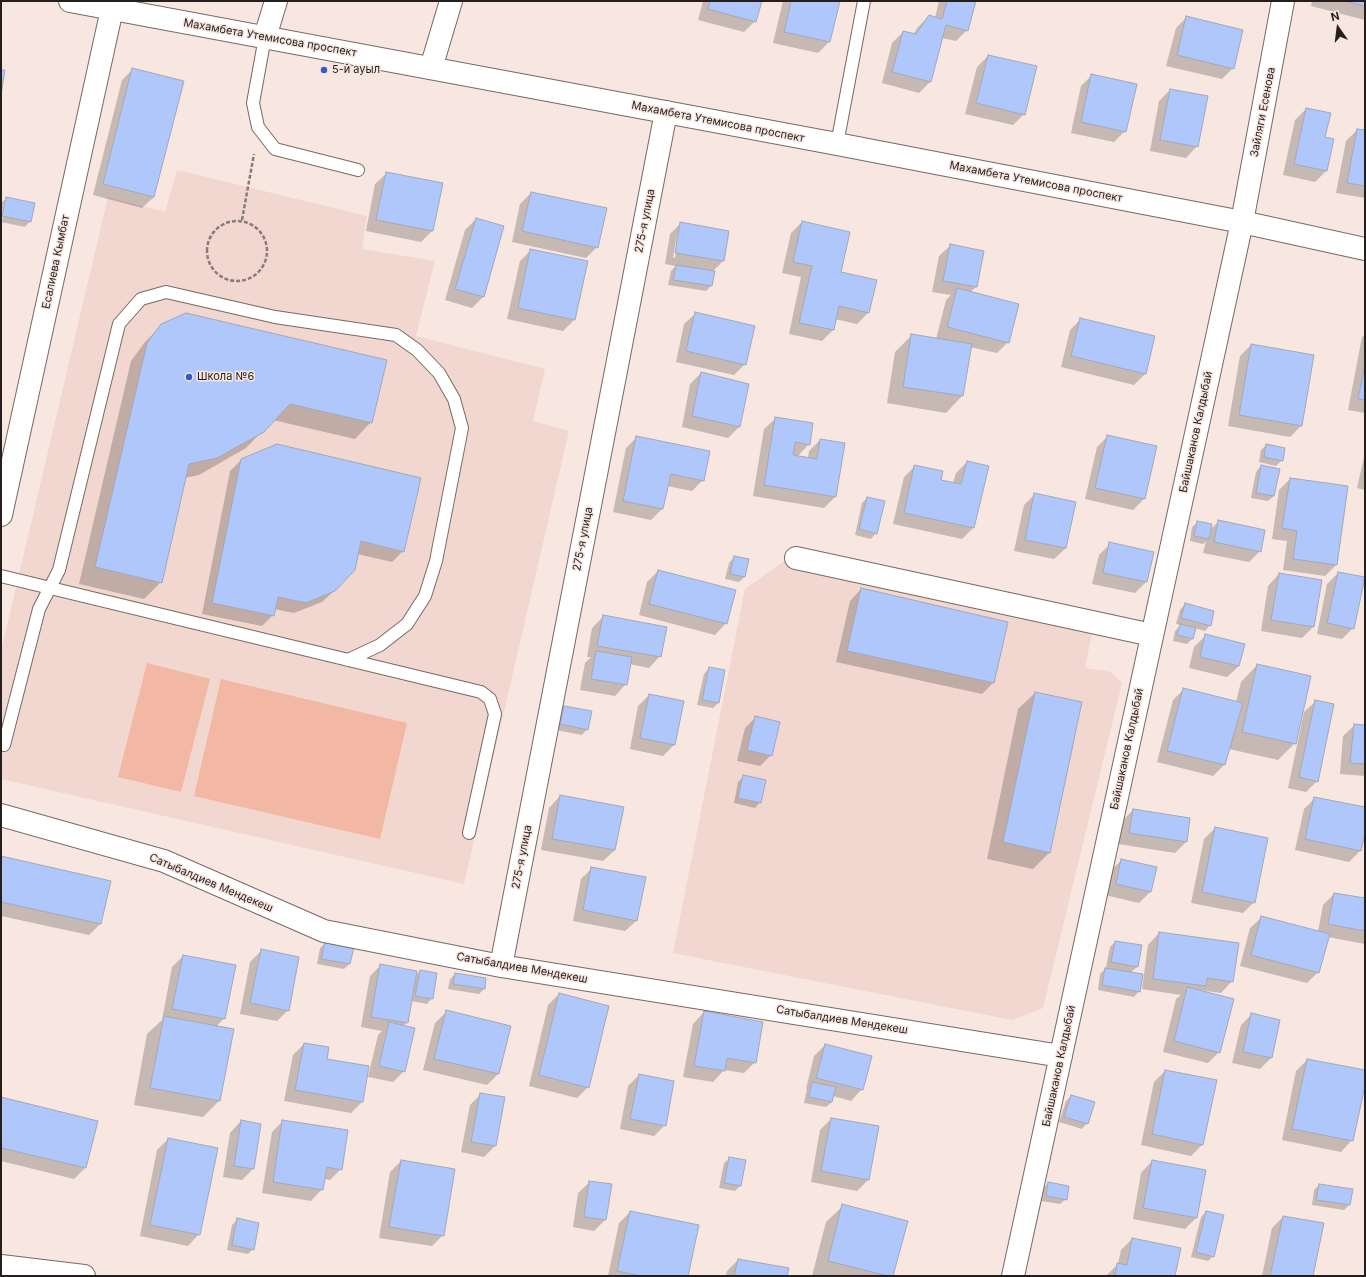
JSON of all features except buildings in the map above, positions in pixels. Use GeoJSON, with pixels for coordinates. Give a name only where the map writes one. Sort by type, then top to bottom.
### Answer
{"type":"FeatureCollection","features":[{"type":"Feature","properties":{"kind":"street","name":"Махамбета Утемисова проспект"},"geometry":{"type":"LineString","coordinates":[[70,1],[837,144],[1242,222],[1365,249]]}},
{"type":"Feature","properties":{"kind":"street"},"geometry":{"type":"LineString","coordinates":[[265,37],[276,1]]}},
{"type":"Feature","properties":{"kind":"street"},"geometry":{"type":"LineString","coordinates":[[431,68],[451,1]]}},
{"type":"Feature","properties":{"kind":"street","name":"Зайляги Есенова"},"geometry":{"type":"LineString","coordinates":[[1242,222],[1283,1]]}},
{"type":"Feature","properties":{"kind":"street","name":"Есалиева Кымбат"},"geometry":{"type":"LineString","coordinates":[[1,515],[112,9]]}},
{"type":"Feature","properties":{"kind":"street","name":"275-я улица"},"geometry":{"type":"LineString","coordinates":[[501,966],[666,112]]}},
{"type":"Feature","properties":{"kind":"street","name":"Байшаканов Калдыбай"},"geometry":{"type":"LineString","coordinates":[[1013,1276],[1242,222]]}},
{"type":"Feature","properties":{"kind":"street"},"geometry":{"type":"LineString","coordinates":[[796,558],[1152,635]]}},
{"type":"Feature","properties":{"kind":"street","name":"Сатыбалдиев Мендекеш"},"geometry":{"type":"LineString","coordinates":[[1,815],[164,861],[324,931],[501,966],[1061,1056]]}},
{"type":"Feature","properties":{"kind":"street"},"geometry":{"type":"LineString","coordinates":[[1,1266],[84,1276]]}},
{"type":"Feature","properties":{"kind":"lane"},"geometry":{"type":"LineString","coordinates":[[837,144],[864,1]]}},
{"type":"Feature","properties":{"kind":"lane"},"geometry":{"type":"LineString","coordinates":[[265,37],[254,103],[258,127],[275,149],[358,170]]}},
{"type":"Feature","properties":{"kind":"lane"},"geometry":{"type":"LineString","coordinates":[[4,745],[39,609],[60,570],[119,324],[141,299],[166,292],[275,317],[396,335],[417,350],[439,373],[454,399],[462,428],[436,561],[425,596],[407,624],[380,645],[348,660]]}},
{"type":"Feature","properties":{"kind":"lane"},"geometry":{"type":"LineString","coordinates":[[1,576],[481,692],[490,699],[495,714],[469,833]]}},
{"type":"Feature","properties":{"kind":"path"},"geometry":{"type":"LineString","coordinates":[[242,220],[258,127]]}},
{"type":"Feature","properties":{"kind":"path"},"geometry":{"type":"LineString","coordinates":[[242,220],[252,224],[260,231],[268,249],[262,268],[254,276],[245,280],[235,281],[221,276],[211,266],[207,247],[210,238],[223,224],[242,220]]}},
{"type":"Feature","properties":{"kind":"shaded area"},"geometry":{"type":"Polygon","coordinates":[[[177,170],[367,216],[362,249],[435,261],[416,336],[545,369],[533,421],[569,431],[464,884],[1,779],[1,651],[108,197],[165,212],[177,170]]]}},
{"type":"Feature","properties":{"kind":"shaded area"},"geometry":{"type":"Polygon","coordinates":[[[783,562],[1093,628],[1085,668],[1111,672],[1122,683],[1043,1008],[1012,1020],[673,953],[745,589],[783,562]]]}},
{"type":"Feature","properties":{"kind":"shaded area"},"geometry":{"type":"Polygon","coordinates":[[[147,663],[210,679],[181,792],[118,777],[147,663]]]}},
{"type":"Feature","properties":{"kind":"shaded area"},"geometry":{"type":"Polygon","coordinates":[[[221,679],[407,723],[380,839],[194,796],[221,679]]]}},
{"type":"Feature","properties":{"kind":"place","name":"5-й ауыл"},"geometry":{"type":"Point","coordinates":[324,70]}},
{"type":"Feature","properties":{"kind":"place","name":"Школа №6"},"geometry":{"type":"Point","coordinates":[189,377]}}]}
